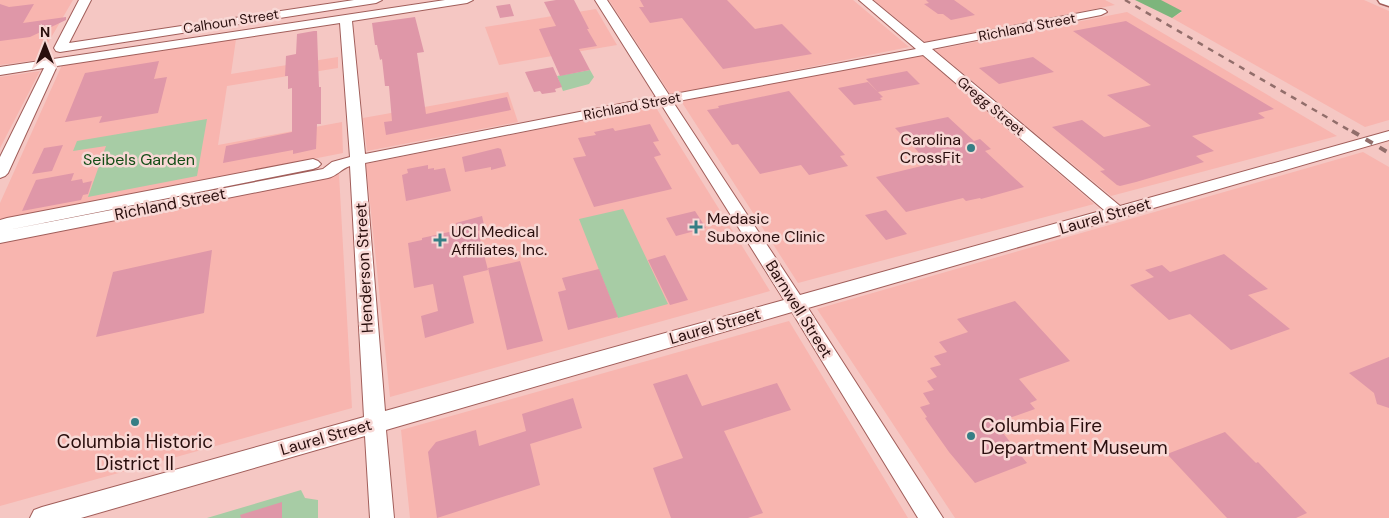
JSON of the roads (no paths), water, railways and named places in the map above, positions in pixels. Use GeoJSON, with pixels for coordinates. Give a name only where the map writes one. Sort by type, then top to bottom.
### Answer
{"type":"FeatureCollection","features":[{"type":"Feature","properties":{"kind":"main road"},"geometry":{"type":"LineString","coordinates":[[1385,0],[1389,2]]}},
{"type":"Feature","properties":{"kind":"street"},"geometry":{"type":"LineString","coordinates":[[85,0],[60,48],[376,0]]}},
{"type":"Feature","properties":{"kind":"street","name":"Calhoun Street"},"geometry":{"type":"LineString","coordinates":[[0,71],[467,0]]}},
{"type":"Feature","properties":{"kind":"street","name":"Barnwell Street"},"geometry":{"type":"LineString","coordinates":[[601,0],[796,304],[930,518]]}},
{"type":"Feature","properties":{"kind":"street","name":"Gregg Street"},"geometry":{"type":"LineString","coordinates":[[865,0],[1117,212]]}},
{"type":"Feature","properties":{"kind":"street","name":"Richland Street"},"geometry":{"type":"LineString","coordinates":[[0,237],[106,210],[240,184],[328,173],[337,165],[358,160],[925,49],[1101,12]]}},
{"type":"Feature","properties":{"kind":"street","name":"Henderson Street"},"geometry":{"type":"LineString","coordinates":[[346,19],[358,160],[374,423],[382,518]]}},
{"type":"Feature","properties":{"kind":"street"},"geometry":{"type":"LineString","coordinates":[[0,173],[52,64]]}},
{"type":"Feature","properties":{"kind":"street","name":"Laurel Street"},"geometry":{"type":"LineString","coordinates":[[42,518],[1389,135]]}},
{"type":"Feature","properties":{"kind":"street","name":"Richland Street"},"geometry":{"type":"LineString","coordinates":[[0,227],[7,223],[106,210]]}},
{"type":"Feature","properties":{"kind":"railway"},"geometry":{"type":"LineString","coordinates":[[1125,0],[1354,133]]}},
{"type":"Feature","properties":{"kind":"railway"},"geometry":{"type":"LineString","coordinates":[[1352,131],[1389,153]]}},
{"type":"Feature","properties":{"kind":"place","name":"Carolina CrossFit"},"geometry":{"type":"Point","coordinates":[971,148]}},
{"type":"Feature","properties":{"kind":"place","name":"Medasic Suboxone Clinic"},"geometry":{"type":"Point","coordinates":[696,227]}},
{"type":"Feature","properties":{"kind":"place","name":"UCI Medical Affiliates, Inc."},"geometry":{"type":"Point","coordinates":[440,240]}},
{"type":"Feature","properties":{"kind":"place","name":"Columbia Historic District II"},"geometry":{"type":"Point","coordinates":[135,422]}},
{"type":"Feature","properties":{"kind":"place","name":"Columbia Fire Department Museum"},"geometry":{"type":"Point","coordinates":[971,436]}},
{"type":"Feature","properties":{"kind":"park label","name":"Seibels Garden"},"geometry":{"type":"Point","coordinates":[139,159]}}]}
